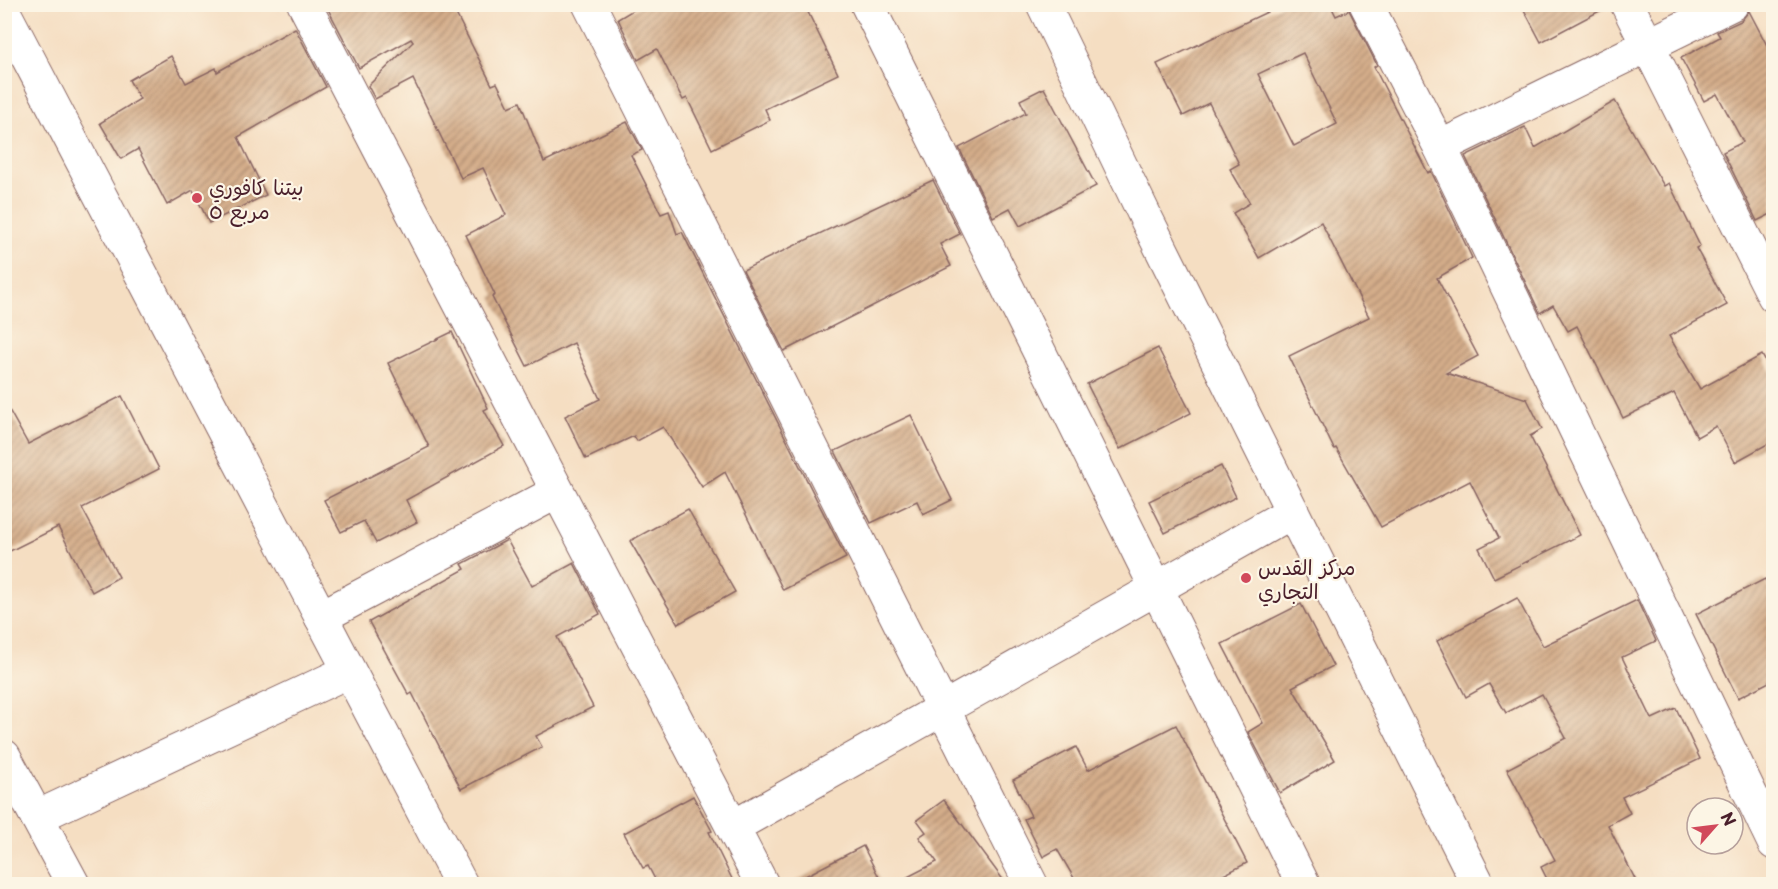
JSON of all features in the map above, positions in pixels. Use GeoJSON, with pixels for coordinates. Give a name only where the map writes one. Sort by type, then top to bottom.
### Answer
{"type":"FeatureCollection","features":[{"type":"Feature","properties":{"kind":"street"},"geometry":{"type":"LineString","coordinates":[[304,4],[762,885]]}},
{"type":"Feature","properties":{"kind":"street"},"geometry":{"type":"LineString","coordinates":[[589,4],[1031,885]]}},
{"type":"Feature","properties":{"kind":"street"},"geometry":{"type":"LineString","coordinates":[[867,4],[1304,885]]}},
{"type":"Feature","properties":{"kind":"street"},"geometry":{"type":"LineString","coordinates":[[1043,4],[1478,885]]}},
{"type":"Feature","properties":{"kind":"street"},"geometry":{"type":"LineString","coordinates":[[1366,4],[1440,147],[1764,802],[1773,843]]}},
{"type":"Feature","properties":{"kind":"street"},"geometry":{"type":"LineString","coordinates":[[1627,4],[1773,296]]}},
{"type":"Feature","properties":{"kind":"street"},"geometry":{"type":"LineString","coordinates":[[1440,147],[1732,4]]}},
{"type":"Feature","properties":{"kind":"street"},"geometry":{"type":"LineString","coordinates":[[4,12],[461,885]]}},
{"type":"Feature","properties":{"kind":"street"},"geometry":{"type":"LineString","coordinates":[[321,617],[557,492]]}},
{"type":"Feature","properties":{"kind":"street"},"geometry":{"type":"LineString","coordinates":[[733,826],[1293,512]]}},
{"type":"Feature","properties":{"kind":"street"},"geometry":{"type":"LineString","coordinates":[[37,817],[349,671]]}},
{"type":"Feature","properties":{"kind":"street"},"geometry":{"type":"LineString","coordinates":[[4,756],[73,885]]}},
{"type":"Feature","properties":{"kind":"building"},"geometry":{"type":"Polygon","coordinates":[[[336,4],[451,4],[492,85],[497,83],[509,107],[520,102],[544,162],[627,122],[642,150],[631,155],[661,214],[669,211],[677,234],[682,232],[846,558],[783,590],[725,472],[702,487],[663,427],[637,441],[634,436],[586,459],[565,416],[600,399],[574,343],[527,366],[492,297],[495,295],[466,235],[506,215],[483,168],[461,178],[413,79],[375,99],[368,86],[413,42],[411,39],[359,68],[328,9],[336,4]]]}},
{"type":"Feature","properties":{"kind":"building"},"geometry":{"type":"Polygon","coordinates":[[[643,4],[804,4],[838,74],[765,109],[770,120],[712,149],[687,98],[683,100],[657,49],[638,60],[618,19],[643,4]]]}},
{"type":"Feature","properties":{"kind":"building"},"geometry":{"type":"Polygon","coordinates":[[[1284,4],[1330,4],[1336,16],[1349,10],[1377,65],[1374,67],[1428,173],[1431,171],[1472,258],[1437,278],[1478,356],[1446,373],[1527,399],[1542,429],[1530,436],[1580,535],[1494,578],[1479,548],[1499,538],[1470,481],[1381,527],[1336,448],[1334,449],[1289,356],[1369,317],[1321,222],[1259,258],[1233,213],[1250,203],[1230,169],[1239,164],[1209,103],[1183,116],[1157,64],[1284,4]],[[1303,53],[1258,74],[1294,146],[1337,124],[1303,53]]]}},
{"type":"Feature","properties":{"kind":"building"},"geometry":{"type":"Polygon","coordinates":[[[1521,4],[1609,4],[1609,6],[1541,42],[1521,4]]]}},
{"type":"Feature","properties":{"kind":"building"},"geometry":{"type":"Polygon","coordinates":[[[1749,11],[1773,57],[1773,213],[1757,221],[1723,152],[1743,142],[1717,94],[1704,101],[1681,58],[1720,37],[1717,32],[1741,21],[1749,11]]]}},
{"type":"Feature","properties":{"kind":"building"},"geometry":{"type":"Polygon","coordinates":[[[295,28],[326,87],[238,137],[266,195],[209,223],[193,190],[167,205],[138,149],[121,159],[100,123],[140,99],[129,80],[171,56],[186,83],[216,68],[217,72],[295,28]]]}},
{"type":"Feature","properties":{"kind":"building"},"geometry":{"type":"Polygon","coordinates":[[[1044,88],[1096,186],[1020,226],[1010,208],[993,217],[959,148],[1026,113],[1020,100],[1044,88]]]}},
{"type":"Feature","properties":{"kind":"building"},"geometry":{"type":"Polygon","coordinates":[[[1615,101],[1664,186],[1669,183],[1700,246],[1696,248],[1727,305],[1669,336],[1700,389],[1762,355],[1773,375],[1773,441],[1735,462],[1716,426],[1697,437],[1674,393],[1623,418],[1577,326],[1568,331],[1553,305],[1540,313],[1465,156],[1525,127],[1535,148],[1615,101]]]}},
{"type":"Feature","properties":{"kind":"building"},"geometry":{"type":"Polygon","coordinates":[[[933,180],[960,234],[940,244],[951,266],[784,351],[743,270],[933,180]]]}},
{"type":"Feature","properties":{"kind":"building"},"geometry":{"type":"Polygon","coordinates":[[[452,332],[488,408],[484,410],[504,446],[406,500],[417,522],[376,543],[364,521],[341,532],[324,500],[429,447],[388,363],[452,332]]]}},
{"type":"Feature","properties":{"kind":"building"},"geometry":{"type":"Polygon","coordinates":[[[1158,348],[1191,413],[1120,449],[1087,384],[1158,348]]]}},
{"type":"Feature","properties":{"kind":"building"},"geometry":{"type":"Polygon","coordinates":[[[122,396],[159,469],[82,508],[119,577],[92,592],[58,527],[4,554],[4,401],[28,444],[122,396]]]}},
{"type":"Feature","properties":{"kind":"building"},"geometry":{"type":"Polygon","coordinates":[[[911,415],[952,500],[923,514],[917,501],[871,523],[835,451],[911,415]]]}},
{"type":"Feature","properties":{"kind":"building"},"geometry":{"type":"Polygon","coordinates":[[[1221,466],[1236,497],[1165,533],[1149,501],[1221,466]]]}},
{"type":"Feature","properties":{"kind":"building"},"geometry":{"type":"Polygon","coordinates":[[[688,509],[735,592],[678,624],[630,541],[688,509]]]}},
{"type":"Feature","properties":{"kind":"building"},"geometry":{"type":"Polygon","coordinates":[[[507,540],[532,586],[574,563],[600,614],[557,637],[593,707],[536,736],[542,747],[461,789],[412,693],[409,695],[369,622],[465,569],[462,564],[507,540]]]}},
{"type":"Feature","properties":{"kind":"building"},"geometry":{"type":"Polygon","coordinates":[[[1765,579],[1773,595],[1773,680],[1738,698],[1696,614],[1765,579]]]}},
{"type":"Feature","properties":{"kind":"building"},"geometry":{"type":"Polygon","coordinates":[[[1517,598],[1543,646],[1637,600],[1656,641],[1622,657],[1652,719],[1676,708],[1700,759],[1622,797],[1630,813],[1608,825],[1638,885],[1550,885],[1541,867],[1555,860],[1507,769],[1566,738],[1542,694],[1506,713],[1489,684],[1466,697],[1437,641],[1517,598]]]}},
{"type":"Feature","properties":{"kind":"building"},"geometry":{"type":"Polygon","coordinates":[[[1301,604],[1333,666],[1292,687],[1335,760],[1280,793],[1248,732],[1263,723],[1222,644],[1301,604]]]}},
{"type":"Feature","properties":{"kind":"building"},"geometry":{"type":"Polygon","coordinates":[[[1176,725],[1247,863],[1204,885],[1078,885],[1057,849],[1043,857],[1024,819],[1031,816],[1013,780],[1076,747],[1088,770],[1176,725]]]}},
{"type":"Feature","properties":{"kind":"building"},"geometry":{"type":"Polygon","coordinates":[[[693,796],[712,831],[709,832],[735,885],[658,885],[648,866],[643,868],[624,833],[693,796]]]}},
{"type":"Feature","properties":{"kind":"building"},"geometry":{"type":"Polygon","coordinates":[[[944,800],[1007,885],[892,885],[937,862],[919,837],[926,832],[917,820],[944,800]]]}},
{"type":"Feature","properties":{"kind":"building"},"geometry":{"type":"Polygon","coordinates":[[[863,846],[883,885],[788,885],[863,846]]]}},
{"type":"Feature","properties":{"kind":"place","name":"بيتنا كافوري مربع ٥"},"geometry":{"type":"Point","coordinates":[197,198]}},
{"type":"Feature","properties":{"kind":"place","name":"مركز القدس التجاري"},"geometry":{"type":"Point","coordinates":[1246,578]}}]}
